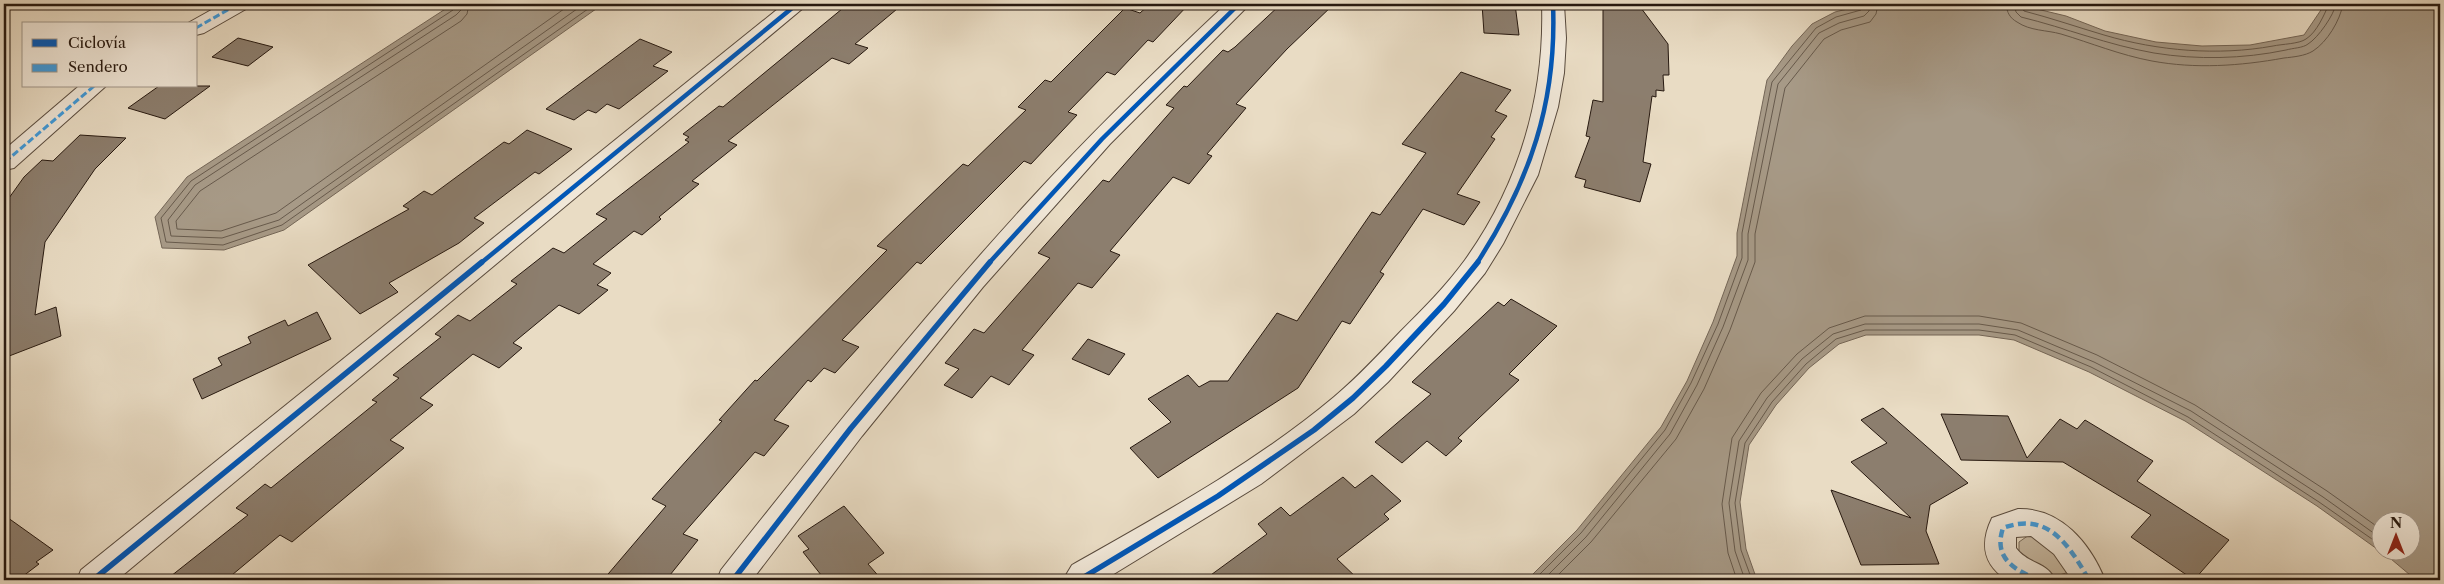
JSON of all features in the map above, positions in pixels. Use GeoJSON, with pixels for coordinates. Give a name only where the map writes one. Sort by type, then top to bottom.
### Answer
{"type":"FeatureCollection","features":[{"type":"Feature","properties":{"kind":"street"},"geometry":{"type":"LineString","coordinates":[[198,27],[238,4]]}},
{"type":"Feature","properties":{"kind":"street"},"geometry":{"type":"LineString","coordinates":[[93,580],[797,4]]}},
{"type":"Feature","properties":{"kind":"street"},"geometry":{"type":"LineString","coordinates":[[733,580],[909,354],[1032,212],[1126,111],[1239,4]]}},
{"type":"Feature","properties":{"kind":"street"},"geometry":{"type":"LineString","coordinates":[[1078,579],[1185,517],[1278,455],[1344,406],[1442,306],[1475,265],[1528,171],[1542,122],[1552,70],[1555,24],[1553,4]]}},
{"type":"Feature","properties":{"kind":"street"},"geometry":{"type":"LineString","coordinates":[[4,162],[92,88]]}},
{"type":"Feature","properties":{"kind":"street"},"geometry":{"type":"LineString","coordinates":[[2039,580],[2017,571],[2002,554],[1999,543],[2003,528],[2021,522],[2047,527],[2064,541],[2089,580]]}},
{"type":"Feature","properties":{"kind":"shaded area"},"geometry":{"type":"Polygon","coordinates":[[[2029,535],[2036,535],[2070,568],[2066,573],[2053,577],[2019,554],[2019,542],[2029,535]]]}},
{"type":"Feature","properties":{"kind":"water"},"geometry":{"type":"Polygon","coordinates":[[[453,4],[603,4],[284,230],[224,250],[162,248],[155,217],[187,177],[453,4]]]}},
{"type":"Feature","properties":{"kind":"water"},"geometry":{"type":"Polygon","coordinates":[[[1868,4],[2016,4],[2066,16],[2105,31],[2156,42],[2202,46],[2250,45],[2304,35],[2325,4],[2440,4],[2440,580],[2416,580],[2395,562],[2422,562],[2422,512],[2372,512],[2372,545],[2317,506],[2185,421],[2089,372],[2014,340],[1979,335],[1866,335],[1839,344],[1809,368],[1776,405],[1749,445],[1740,502],[1746,549],[1757,580],[1527,580],[1577,530],[1661,427],[1687,381],[1713,322],[1737,256],[1737,233],[1767,80],[1792,46],[1812,24],[1835,12],[1868,4]]]}},
{"type":"Feature","properties":{"kind":"building"},"geometry":{"type":"Polygon","coordinates":[[[848,4],[903,4],[855,44],[868,48],[849,64],[832,58],[728,141],[737,145],[692,181],[699,184],[659,217],[661,219],[642,235],[634,231],[593,264],[611,273],[597,285],[608,290],[579,314],[559,305],[513,343],[522,348],[499,368],[473,354],[420,398],[433,405],[390,440],[404,448],[292,542],[280,535],[226,580],[166,580],[248,515],[236,508],[265,484],[271,488],[377,402],[372,400],[399,378],[393,375],[441,337],[435,334],[458,315],[470,321],[517,284],[511,281],[553,248],[564,253],[607,219],[596,214],[689,142],[685,140],[689,137],[683,134],[719,106],[723,107],[848,4]]]}},
{"type":"Feature","properties":{"kind":"building"},"geometry":{"type":"Polygon","coordinates":[[[1150,4],[1189,4],[1153,42],[1148,40],[1115,75],[1107,72],[1068,112],[1077,115],[1031,164],[1024,161],[921,264],[917,262],[842,340],[859,347],[835,373],[824,368],[811,382],[808,380],[774,420],[789,426],[764,456],[755,452],[683,534],[698,540],[666,580],[603,580],[666,506],[652,499],[722,421],[719,420],[755,380],[757,381],[887,250],[877,246],[963,164],[968,166],[1026,110],[1018,107],[1045,80],[1051,82],[1125,8],[1140,13],[1150,4]]]}},
{"type":"Feature","properties":{"kind":"building"},"geometry":{"type":"Polygon","coordinates":[[[1281,4],[1334,4],[1287,49],[1236,104],[1246,108],[1207,154],[1212,156],[1189,184],[1173,177],[1110,251],[1120,255],[1092,288],[1078,283],[1022,350],[1034,355],[1009,385],[991,376],[972,398],[944,385],[959,369],[945,363],[974,329],[984,333],[1050,258],[1038,253],[1103,180],[1109,182],[1174,108],[1166,105],[1184,86],[1187,87],[1223,50],[1228,52],[1235,47],[1281,4]]]}},
{"type":"Feature","properties":{"kind":"building"},"geometry":{"type":"Polygon","coordinates":[[[1482,4],[1515,4],[1519,35],[1484,33],[1482,4]]]}},
{"type":"Feature","properties":{"kind":"building"},"geometry":{"type":"Polygon","coordinates":[[[1603,4],[1638,4],[1668,44],[1669,75],[1663,75],[1664,91],[1656,90],[1656,97],[1652,96],[1643,162],[1651,164],[1640,202],[1584,187],[1586,180],[1575,177],[1590,137],[1586,136],[1593,100],[1603,102],[1603,4]]]}},
{"type":"Feature","properties":{"kind":"building"},"geometry":{"type":"Polygon","coordinates":[[[238,38],[273,47],[248,66],[212,57],[238,38]]]}},
{"type":"Feature","properties":{"kind":"building"},"geometry":{"type":"Polygon","coordinates":[[[640,39],[672,52],[653,66],[668,71],[619,109],[607,104],[596,113],[588,110],[574,120],[546,109],[640,39]]]}},
{"type":"Feature","properties":{"kind":"building"},"geometry":{"type":"Polygon","coordinates":[[[1461,72],[1511,90],[1495,111],[1507,116],[1491,137],[1495,139],[1457,194],[1480,202],[1464,225],[1423,209],[1380,272],[1384,274],[1350,324],[1342,321],[1298,388],[1158,478],[1130,448],[1171,422],[1148,399],[1188,375],[1199,387],[1210,381],[1228,381],[1277,313],[1297,321],[1372,212],[1380,215],[1426,153],[1402,144],[1461,72]]]}},
{"type":"Feature","properties":{"kind":"building"},"geometry":{"type":"Polygon","coordinates":[[[198,86],[210,86],[165,119],[128,108],[156,88],[198,88],[198,86]]]}},
{"type":"Feature","properties":{"kind":"building"},"geometry":{"type":"Polygon","coordinates":[[[527,130],[572,149],[539,174],[535,172],[474,218],[484,223],[459,243],[389,283],[398,292],[360,314],[308,265],[409,209],[403,206],[424,191],[432,195],[504,142],[509,144],[527,130]]]}},
{"type":"Feature","properties":{"kind":"building"},"geometry":{"type":"Polygon","coordinates":[[[80,135],[126,138],[95,169],[45,242],[35,315],[56,307],[61,336],[4,358],[4,205],[24,177],[42,160],[53,161],[80,135]]]}},
{"type":"Feature","properties":{"kind":"building"},"geometry":{"type":"Polygon","coordinates":[[[1511,299],[1557,326],[1509,374],[1519,380],[1458,438],[1462,441],[1446,456],[1427,441],[1402,463],[1375,442],[1431,394],[1412,382],[1498,302],[1504,306],[1511,299]]]}},
{"type":"Feature","properties":{"kind":"building"},"geometry":{"type":"Polygon","coordinates":[[[317,312],[331,339],[202,399],[193,379],[222,365],[218,358],[251,343],[248,337],[285,320],[288,326],[317,312]]]}},
{"type":"Feature","properties":{"kind":"building"},"geometry":{"type":"Polygon","coordinates":[[[1088,339],[1125,354],[1109,375],[1072,359],[1088,339]]]}},
{"type":"Feature","properties":{"kind":"building"},"geometry":{"type":"Polygon","coordinates":[[[1883,408],[1968,483],[1930,505],[1926,531],[1939,564],[1861,565],[1831,490],[1911,518],[1851,462],[1887,443],[1861,420],[1883,408]]]}},
{"type":"Feature","properties":{"kind":"building"},"geometry":{"type":"Polygon","coordinates":[[[1941,414],[2008,416],[2027,458],[2060,419],[2077,429],[2085,420],[2153,461],[2137,481],[2229,540],[2194,580],[2131,537],[2151,515],[2063,462],[1961,460],[1941,414]]]}},
{"type":"Feature","properties":{"kind":"building"},"geometry":{"type":"Polygon","coordinates":[[[1372,475],[1401,501],[1384,514],[1389,519],[1337,559],[1359,580],[1204,580],[1267,534],[1258,524],[1281,507],[1290,516],[1343,477],[1355,488],[1372,475]]]}},
{"type":"Feature","properties":{"kind":"building"},"geometry":{"type":"Polygon","coordinates":[[[844,506],[884,553],[868,564],[882,580],[825,580],[803,552],[809,549],[798,536],[844,506]]]}},
{"type":"Feature","properties":{"kind":"building"},"geometry":{"type":"Polygon","coordinates":[[[4,515],[53,550],[36,562],[39,564],[18,580],[4,580],[4,515]]]}},
{"type":"Feature","properties":{"kind":"marked path"},"geometry":{"type":"LineString","coordinates":[[198,27],[238,4]]}},
{"type":"Feature","properties":{"kind":"marked path"},"geometry":{"type":"LineString","coordinates":[[5,162],[92,88]]}},
{"type":"Feature","properties":{"kind":"marked path"},"geometry":{"type":"LineString","coordinates":[[2039,580],[2014,567],[2002,555],[1999,547],[2003,528],[2018,522],[2031,522],[2044,526],[2065,544],[2089,580]]}},
{"type":"Feature","properties":{"kind":"cycle path"},"geometry":{"type":"LineString","coordinates":[[93,580],[797,4]]}},
{"type":"Feature","properties":{"kind":"cycle path"},"geometry":{"type":"LineString","coordinates":[[733,580],[851,428],[973,280],[1102,139],[1169,70],[1239,4]]}},
{"type":"Feature","properties":{"kind":"cycle path"},"geometry":{"type":"LineString","coordinates":[[1079,580],[1084,575],[1218,496],[1314,430],[1344,406],[1386,366],[1460,285],[1494,237],[1525,175],[1537,141],[1552,73],[1553,4]]}}]}
